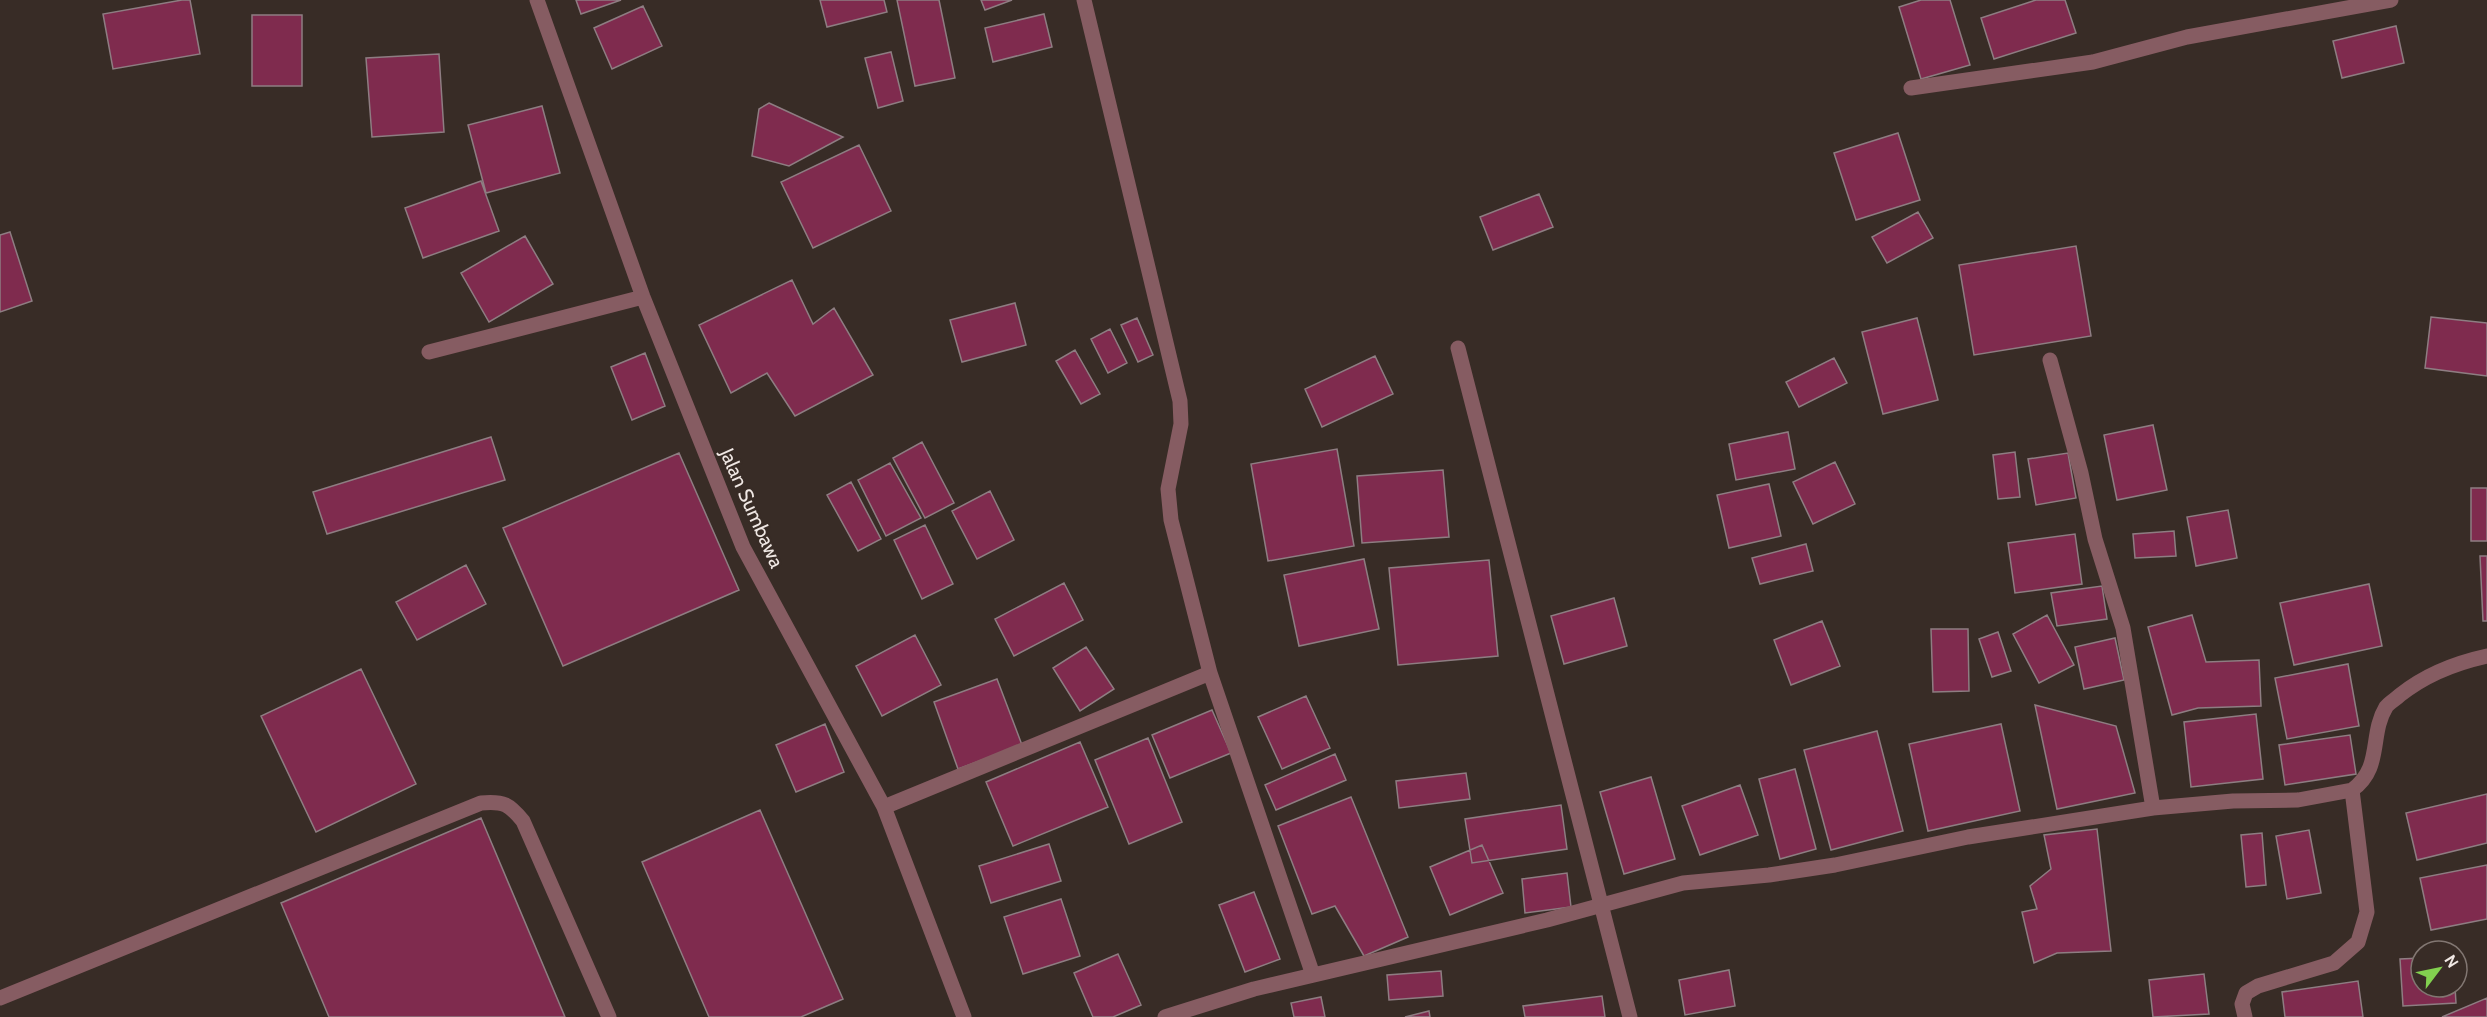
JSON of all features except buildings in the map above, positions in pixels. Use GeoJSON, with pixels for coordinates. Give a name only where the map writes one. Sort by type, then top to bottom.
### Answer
{"type":"FeatureCollection","features":[{"type":"Feature","properties":{"kind":"street","name":"Jalan Sumbawa"},"geometry":{"type":"LineString","coordinates":[[537,0],[644,297],[743,547],[884,807],[964,1017]]}},
{"type":"Feature","properties":{"kind":"street"},"geometry":{"type":"LineString","coordinates":[[1084,0],[1180,401],[1181,424],[1168,489],[1171,520],[1210,673],[1313,975]]}},
{"type":"Feature","properties":{"kind":"street"},"geometry":{"type":"LineString","coordinates":[[1911,88],[2093,62],[2187,37],[2391,0]]}},
{"type":"Feature","properties":{"kind":"street"},"geometry":{"type":"LineString","coordinates":[[429,352],[644,297]]}},
{"type":"Feature","properties":{"kind":"street"},"geometry":{"type":"LineString","coordinates":[[1458,348],[1603,904],[1630,1017]]}},
{"type":"Feature","properties":{"kind":"street"},"geometry":{"type":"LineString","coordinates":[[2050,360],[2081,473],[2095,539],[2123,628],[2153,808]]}},
{"type":"Feature","properties":{"kind":"street"},"geometry":{"type":"LineString","coordinates":[[1165,1017],[1254,989],[1469,936],[1547,920],[1683,883],[1835,866],[1968,837],[2153,808],[2232,801],[2298,800],[2352,790],[2360,785],[2371,769],[2379,727],[2387,706],[2415,682],[2469,660],[2487,656]]}},
{"type":"Feature","properties":{"kind":"street"},"geometry":{"type":"LineString","coordinates":[[884,807],[1210,673]]}},
{"type":"Feature","properties":{"kind":"street"},"geometry":{"type":"LineString","coordinates":[[2245,1017],[2242,1004],[2246,993],[2258,986],[2334,963],[2358,942],[2367,912],[2352,790]]}},
{"type":"Feature","properties":{"kind":"street"},"geometry":{"type":"LineString","coordinates":[[0,998],[481,803],[500,802],[513,809],[523,821],[609,1017]]}}]}
